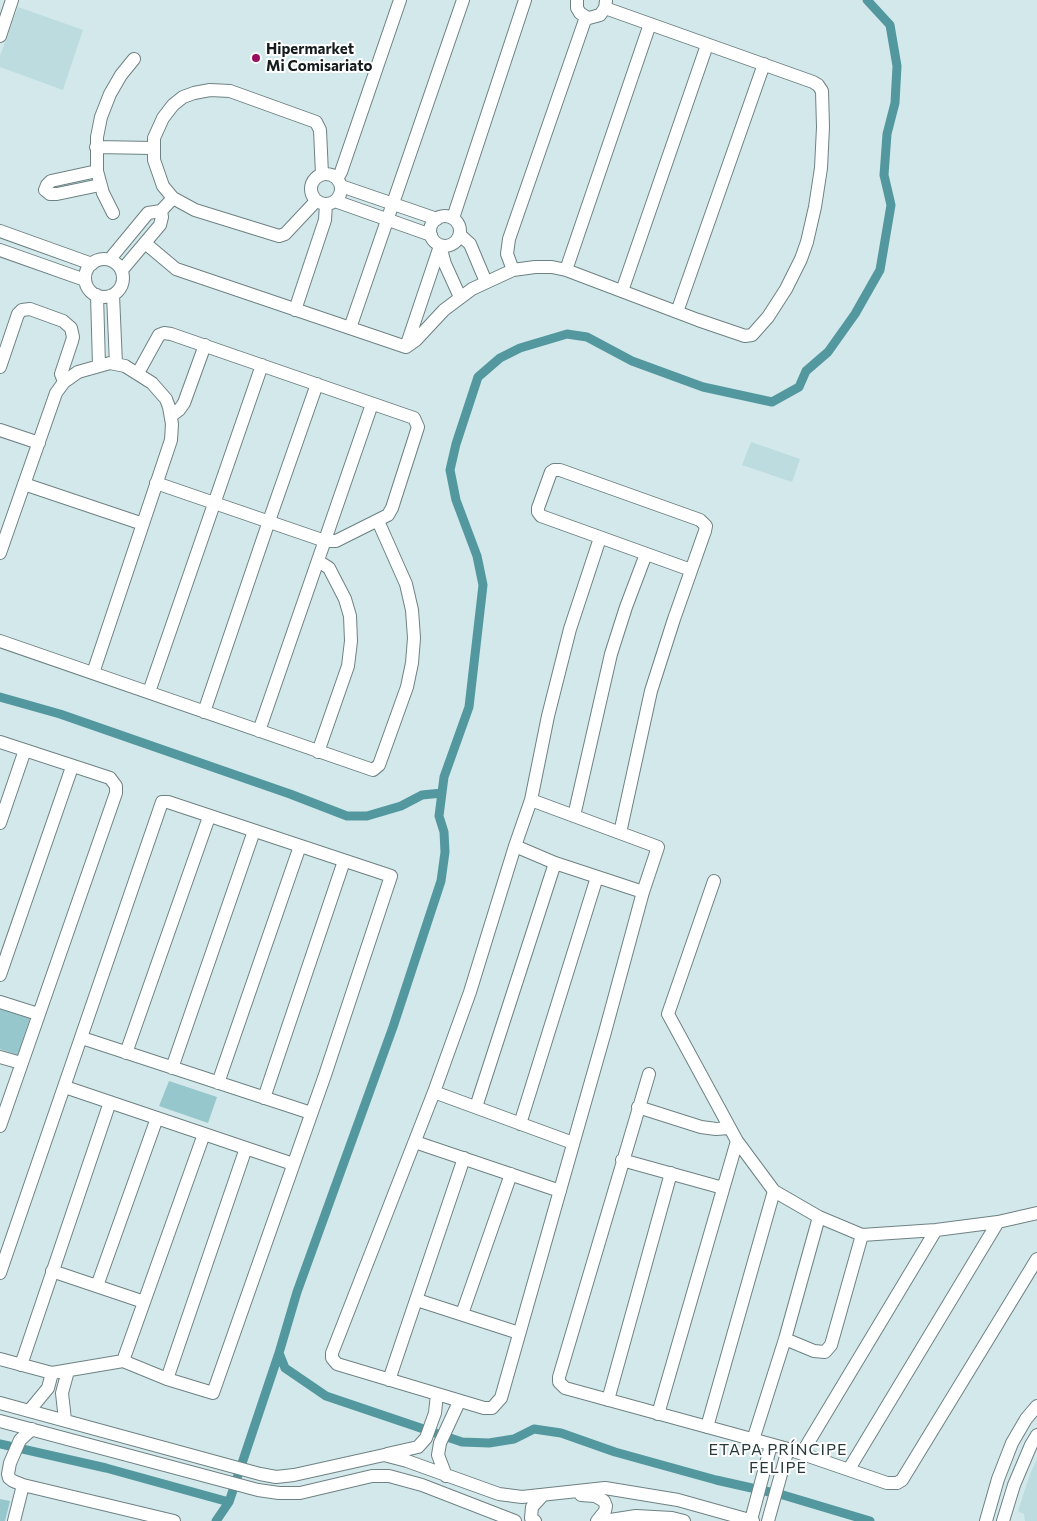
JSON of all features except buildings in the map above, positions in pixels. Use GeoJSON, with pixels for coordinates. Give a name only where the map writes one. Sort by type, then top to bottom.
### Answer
{"type":"FeatureCollection","features":[{"type":"Feature","properties":{"kind":"street"},"geometry":{"type":"LineString","coordinates":[[0,36],[12,0]]}},
{"type":"Feature","properties":{"kind":"street"},"geometry":{"type":"LineString","coordinates":[[322,174],[320,130],[316,122],[224,90],[202,91],[188,95],[178,101],[168,110],[158,126],[153,148],[159,177],[165,190],[173,198],[195,210],[275,236],[284,234],[326,202],[340,194],[339,182],[341,172],[400,0]]}},
{"type":"Feature","properties":{"kind":"street"},"geometry":{"type":"LineString","coordinates":[[350,328],[463,0]]}},
{"type":"Feature","properties":{"kind":"street"},"geometry":{"type":"LineString","coordinates":[[453,218],[525,0]]}},
{"type":"Feature","properties":{"kind":"street"},"geometry":{"type":"LineString","coordinates":[[406,347],[416,340],[444,310],[460,297],[486,282],[513,270],[546,267],[566,270],[742,335],[752,335],[778,304],[794,275],[812,225],[821,168],[822,91],[818,85],[650,24],[606,4],[600,15],[595,18],[586,17],[577,8],[577,0]]}},
{"type":"Feature","properties":{"kind":"street"},"geometry":{"type":"LineString","coordinates":[[513,270],[507,254],[509,239],[586,17]]}},
{"type":"Feature","properties":{"kind":"street"},"geometry":{"type":"LineString","coordinates":[[566,270],[650,24]]}},
{"type":"Feature","properties":{"kind":"street"},"geometry":{"type":"LineString","coordinates":[[622,291],[708,45]]}},
{"type":"Feature","properties":{"kind":"street"},"geometry":{"type":"LineString","coordinates":[[114,213],[100,185],[97,171],[96,146],[105,105],[116,84],[134,58]]}},
{"type":"Feature","properties":{"kind":"street"},"geometry":{"type":"LineString","coordinates":[[677,312],[764,64]]}},
{"type":"Feature","properties":{"kind":"street"},"geometry":{"type":"LineString","coordinates":[[96,146],[153,148]]}},
{"type":"Feature","properties":{"kind":"street"},"geometry":{"type":"LineString","coordinates":[[97,171],[51,181],[45,190],[52,195],[100,185]]}},
{"type":"Feature","properties":{"kind":"street"},"geometry":{"type":"LineString","coordinates":[[431,235],[313,197],[311,186],[313,180],[322,174],[328,174],[339,182],[437,219]]}},
{"type":"Feature","properties":{"kind":"street"},"geometry":{"type":"LineString","coordinates":[[110,259],[148,213],[160,211],[173,198]]}},
{"type":"Feature","properties":{"kind":"street"},"geometry":{"type":"LineString","coordinates":[[295,310],[325,220],[326,202]]}},
{"type":"Feature","properties":{"kind":"street"},"geometry":{"type":"LineString","coordinates":[[122,270],[160,225],[162,214],[160,211]]}},
{"type":"Feature","properties":{"kind":"street"},"geometry":{"type":"LineString","coordinates":[[445,216],[453,218],[459,226],[460,235],[454,244],[445,247],[440,246],[432,240],[430,229],[437,219],[445,216]]}},
{"type":"Feature","properties":{"kind":"street"},"geometry":{"type":"LineString","coordinates":[[0,231],[92,264]]}},
{"type":"Feature","properties":{"kind":"street"},"geometry":{"type":"LineString","coordinates":[[460,235],[470,244],[486,282]]}},
{"type":"Feature","properties":{"kind":"street"},"geometry":{"type":"LineString","coordinates":[[145,243],[176,269],[406,347]]}},
{"type":"Feature","properties":{"kind":"street"},"geometry":{"type":"LineString","coordinates":[[440,246],[445,264],[460,297]]}},
{"type":"Feature","properties":{"kind":"street"},"geometry":{"type":"LineString","coordinates":[[406,347],[440,246]]}},
{"type":"Feature","properties":{"kind":"street"},"geometry":{"type":"LineString","coordinates":[[0,250],[85,280]]}},
{"type":"Feature","properties":{"kind":"street"},"geometry":{"type":"LineString","coordinates":[[110,259],[116,262],[122,270],[122,286],[113,295],[97,296],[91,292],[85,280],[88,268],[97,260],[110,259]]}},
{"type":"Feature","properties":{"kind":"street"},"geometry":{"type":"LineString","coordinates":[[113,295],[116,364]]}},
{"type":"Feature","properties":{"kind":"street"},"geometry":{"type":"LineString","coordinates":[[97,296],[99,365]]}},
{"type":"Feature","properties":{"kind":"street"},"geometry":{"type":"LineString","coordinates":[[0,367],[18,314],[22,310],[30,309],[63,321],[71,328],[72,341],[61,374],[64,382]]}},
{"type":"Feature","properties":{"kind":"street"},"geometry":{"type":"LineString","coordinates":[[138,372],[159,335],[171,334],[414,418],[418,427],[392,508],[388,515],[336,541],[325,541],[156,483]]}},
{"type":"Feature","properties":{"kind":"street"},"geometry":{"type":"LineString","coordinates":[[171,416],[184,403],[205,345]]}},
{"type":"Feature","properties":{"kind":"street"},"geometry":{"type":"LineString","coordinates":[[0,553],[56,393],[64,382],[78,372],[99,365],[116,364],[138,372],[152,383],[166,399],[171,416],[171,440],[93,673]]}},
{"type":"Feature","properties":{"kind":"street"},"geometry":{"type":"LineString","coordinates":[[149,692],[262,365]]}},
{"type":"Feature","properties":{"kind":"street"},"geometry":{"type":"LineString","coordinates":[[204,712],[317,384]]}},
{"type":"Feature","properties":{"kind":"street"},"geometry":{"type":"LineString","coordinates":[[259,731],[372,404]]}},
{"type":"Feature","properties":{"kind":"street"},"geometry":{"type":"LineString","coordinates":[[0,430],[39,443]]}},
{"type":"Feature","properties":{"kind":"street"},"geometry":{"type":"LineString","coordinates":[[620,833],[651,691],[674,618],[706,529],[702,521],[560,470],[552,471],[538,508],[539,514],[691,570]]}},
{"type":"Feature","properties":{"kind":"street"},"geometry":{"type":"LineString","coordinates":[[24,484],[143,524]]}},
{"type":"Feature","properties":{"kind":"street"},"geometry":{"type":"LineString","coordinates":[[0,641],[373,770],[378,768],[407,688],[413,651],[412,610],[401,571],[378,521]]}},
{"type":"Feature","properties":{"kind":"street"},"geometry":{"type":"LineString","coordinates":[[531,800],[658,848],[643,892],[560,1191],[498,1403],[492,1408],[484,1408],[337,1364],[332,1358],[332,1353],[415,1142],[470,992],[531,800],[548,716],[570,629],[600,538]]}},
{"type":"Feature","properties":{"kind":"street"},"geometry":{"type":"LineString","coordinates":[[574,816],[611,654],[626,606],[646,554]]}},
{"type":"Feature","properties":{"kind":"street"},"geometry":{"type":"LineString","coordinates":[[318,561],[330,568],[345,599],[350,616],[352,635],[348,666],[318,752]]}},
{"type":"Feature","properties":{"kind":"street"},"geometry":{"type":"LineString","coordinates":[[0,742],[110,778],[116,786],[116,794],[0,1126]]}},
{"type":"Feature","properties":{"kind":"street"},"geometry":{"type":"LineString","coordinates":[[0,823],[25,750]]}},
{"type":"Feature","properties":{"kind":"street"},"geometry":{"type":"LineString","coordinates":[[0,976],[72,766]]}},
{"type":"Feature","properties":{"kind":"street"},"geometry":{"type":"LineString","coordinates":[[0,1273],[162,802],[168,802],[391,876],[311,1113],[213,1393],[167,1379],[123,1361],[52,1373],[0,1359]]}},
{"type":"Feature","properties":{"kind":"street"},"geometry":{"type":"LineString","coordinates":[[126,1053],[209,816]]}},
{"type":"Feature","properties":{"kind":"street"},"geometry":{"type":"LineString","coordinates":[[172,1068],[254,831]]}},
{"type":"Feature","properties":{"kind":"street"},"geometry":{"type":"LineString","coordinates":[[218,1083],[300,846]]}},
{"type":"Feature","properties":{"kind":"street"},"geometry":{"type":"LineString","coordinates":[[515,846],[555,863],[643,892]]}},
{"type":"Feature","properties":{"kind":"street"},"geometry":{"type":"LineString","coordinates":[[264,1098],[344,861]]}},
{"type":"Feature","properties":{"kind":"street"},"geometry":{"type":"LineString","coordinates":[[476,1108],[555,863]]}},
{"type":"Feature","properties":{"kind":"street"},"geometry":{"type":"LineString","coordinates":[[520,1124],[597,877]]}},
{"type":"Feature","properties":{"kind":"street"},"geometry":{"type":"LineString","coordinates":[[714,880],[668,1014],[729,1128],[774,1191],[819,1217],[862,1235],[936,1230],[998,1222],[1037,1213]]}},
{"type":"Feature","properties":{"kind":"street"},"geometry":{"type":"LineString","coordinates":[[0,1002],[38,1014]]}},
{"type":"Feature","properties":{"kind":"street"},"geometry":{"type":"LineString","coordinates":[[82,1038],[311,1113]]}},
{"type":"Feature","properties":{"kind":"street"},"geometry":{"type":"LineString","coordinates":[[0,1057],[21,1063]]}},
{"type":"Feature","properties":{"kind":"street"},"geometry":{"type":"LineString","coordinates":[[649,1074],[559,1377],[559,1382],[565,1388],[802,1453],[887,1483],[897,1483],[902,1480],[1037,1259]]}},
{"type":"Feature","properties":{"kind":"street"},"geometry":{"type":"LineString","coordinates":[[65,1086],[293,1164]]}},
{"type":"Feature","properties":{"kind":"street"},"geometry":{"type":"LineString","coordinates":[[434,1092],[573,1143]]}},
{"type":"Feature","properties":{"kind":"street"},"geometry":{"type":"LineString","coordinates":[[21,1365],[110,1102]]}},
{"type":"Feature","properties":{"kind":"street"},"geometry":{"type":"LineString","coordinates":[[638,1108],[701,1126],[716,1129],[729,1128]]}},
{"type":"Feature","properties":{"kind":"street"},"geometry":{"type":"LineString","coordinates":[[98,1286],[157,1118]]}},
{"type":"Feature","properties":{"kind":"street"},"geometry":{"type":"LineString","coordinates":[[123,1361],[204,1134]]}},
{"type":"Feature","properties":{"kind":"street"},"geometry":{"type":"LineString","coordinates":[[658,1414],[737,1141]]}},
{"type":"Feature","properties":{"kind":"street"},"geometry":{"type":"LineString","coordinates":[[415,1142],[560,1191]]}},
{"type":"Feature","properties":{"kind":"street"},"geometry":{"type":"LineString","coordinates":[[167,1379],[246,1148]]}},
{"type":"Feature","properties":{"kind":"street"},"geometry":{"type":"LineString","coordinates":[[389,1380],[464,1158]]}},
{"type":"Feature","properties":{"kind":"street"},"geometry":{"type":"LineString","coordinates":[[622,1160],[723,1188]]}},
{"type":"Feature","properties":{"kind":"street"},"geometry":{"type":"LineString","coordinates":[[608,1400],[671,1173]]}},
{"type":"Feature","properties":{"kind":"street"},"geometry":{"type":"LineString","coordinates":[[462,1314],[511,1174]]}},
{"type":"Feature","properties":{"kind":"street"},"geometry":{"type":"LineString","coordinates":[[707,1427],[774,1191]]}},
{"type":"Feature","properties":{"kind":"street"},"geometry":{"type":"LineString","coordinates":[[753,1440],[785,1338],[819,1217]]}},
{"type":"Feature","properties":{"kind":"street"},"geometry":{"type":"LineString","coordinates":[[849,1469],[998,1222]]}},
{"type":"Feature","properties":{"kind":"street"},"geometry":{"type":"LineString","coordinates":[[802,1453],[936,1230]]}},
{"type":"Feature","properties":{"kind":"street"},"geometry":{"type":"LineString","coordinates":[[785,1338],[814,1351],[825,1352],[831,1345],[862,1235]]}},
{"type":"Feature","properties":{"kind":"street"},"geometry":{"type":"LineString","coordinates":[[52,1271],[144,1302]]}},
{"type":"Feature","properties":{"kind":"street"},"geometry":{"type":"LineString","coordinates":[[417,1300],[519,1333]]}},
{"type":"Feature","properties":{"kind":"street"},"geometry":{"type":"LineString","coordinates":[[66,1420],[62,1394],[68,1371]]}},
{"type":"Feature","properties":{"kind":"street"},"geometry":{"type":"LineString","coordinates":[[29,1411],[48,1388],[52,1373]]}},
{"type":"Feature","properties":{"kind":"street"},"geometry":{"type":"LineString","coordinates":[[0,1402],[276,1477],[294,1475],[418,1447],[426,1438],[434,1418],[437,1394]]}},
{"type":"Feature","properties":{"kind":"street"},"geometry":{"type":"LineString","coordinates":[[446,1476],[438,1455],[440,1443],[459,1402]]}},
{"type":"Feature","properties":{"kind":"street"},"geometry":{"type":"LineString","coordinates":[[986,1521],[998,1479],[1012,1443],[1026,1419],[1037,1406]]}},
{"type":"Feature","properties":{"kind":"street"},"geometry":{"type":"LineString","coordinates":[[0,1421],[32,1428],[258,1490],[279,1493],[300,1493],[372,1476],[388,1476],[422,1484],[515,1521]]}},
{"type":"Feature","properties":{"kind":"street"},"geometry":{"type":"LineString","coordinates":[[32,1428],[20,1440],[10,1464],[9,1478],[23,1485],[149,1518],[174,1521]]}},
{"type":"Feature","properties":{"kind":"street"},"geometry":{"type":"LineString","coordinates":[[1003,1521],[1014,1485],[1037,1435]]}},
{"type":"Feature","properties":{"kind":"street"},"geometry":{"type":"LineString","coordinates":[[384,1455],[407,1461],[499,1494],[522,1497],[605,1488],[678,1500],[752,1521],[771,1445]]}},
{"type":"Feature","properties":{"kind":"street"},"geometry":{"type":"LineString","coordinates":[[768,1521],[788,1449]]}},
{"type":"Feature","properties":{"kind":"street"},"geometry":{"type":"LineString","coordinates":[[764,1473],[779,1477]]}},
{"type":"Feature","properties":{"kind":"street"},"geometry":{"type":"LineString","coordinates":[[14,1521],[23,1485]]}},
{"type":"Feature","properties":{"kind":"street"},"geometry":{"type":"LineString","coordinates":[[560,1492],[600,1498],[606,1506],[597,1521]]}},
{"type":"Feature","properties":{"kind":"street"},"geometry":{"type":"LineString","coordinates":[[535,1521],[531,1518],[532,1507],[543,1495]]}},
{"type":"Feature","properties":{"kind":"street"},"geometry":{"type":"LineString","coordinates":[[604,1521],[636,1516],[672,1518],[684,1521]]}},
{"type":"Feature","properties":{"kind":"shaded area"},"geometry":{"type":"Polygon","coordinates":[[[18,7],[83,30],[63,90],[0,67],[0,56],[18,7]]]}},
{"type":"Feature","properties":{"kind":"shaded area"},"geometry":{"type":"Polygon","coordinates":[[[751,442],[800,459],[792,482],[742,465],[751,442]]]}},
{"type":"Feature","properties":{"kind":"shaded area"},"geometry":{"type":"Polygon","coordinates":[[[0,1008],[30,1018],[18,1055],[0,1049],[0,1008]]]}},
{"type":"Feature","properties":{"kind":"shaded area"},"geometry":{"type":"Polygon","coordinates":[[[169,1081],[217,1097],[208,1123],[159,1106],[169,1081]]]}},
{"type":"Feature","properties":{"kind":"shaded area"},"geometry":{"type":"Polygon","coordinates":[[[1037,1459],[1037,1521],[1025,1521],[1024,1514],[1018,1511],[1037,1459]]]}},
{"type":"Feature","properties":{"kind":"shaded area"},"geometry":{"type":"Polygon","coordinates":[[[0,1499],[10,1501],[5,1521],[0,1521],[0,1499]]]}},
{"type":"Feature","properties":{"kind":"waterway"},"geometry":{"type":"LineString","coordinates":[[867,0],[890,25],[897,66],[895,103],[887,134],[884,175],[891,205],[880,270],[855,314],[828,352],[806,371],[799,387],[772,402],[703,387],[632,361],[587,337],[567,334],[520,348],[500,358],[478,377],[456,444],[450,470],[456,500],[477,556],[483,585],[469,707],[444,777],[439,816],[444,832],[445,852],[441,881],[393,1027],[297,1292],[279,1353],[285,1368],[326,1396],[462,1442],[489,1443],[514,1439],[534,1429],[561,1433],[615,1452],[716,1480],[783,1495],[870,1521]]}},
{"type":"Feature","properties":{"kind":"waterway"},"geometry":{"type":"LineString","coordinates":[[0,697],[60,714],[290,794],[347,816],[367,816],[401,806],[422,795],[442,793]]}},
{"type":"Feature","properties":{"kind":"waterway"},"geometry":{"type":"LineString","coordinates":[[216,1521],[229,1502],[279,1353]]}},
{"type":"Feature","properties":{"kind":"waterway"},"geometry":{"type":"LineString","coordinates":[[0,1444],[106,1468],[229,1502]]}},
{"type":"Feature","properties":{"kind":"place","name":"Hipermarket Mi Comisariato"},"geometry":{"type":"Point","coordinates":[256,58]}},
{"type":"Feature","properties":{"kind":"district","name":"ETAPA PRÍNCIPE FELIPE"},"geometry":{"type":"Point","coordinates":[778,1459]}}]}
